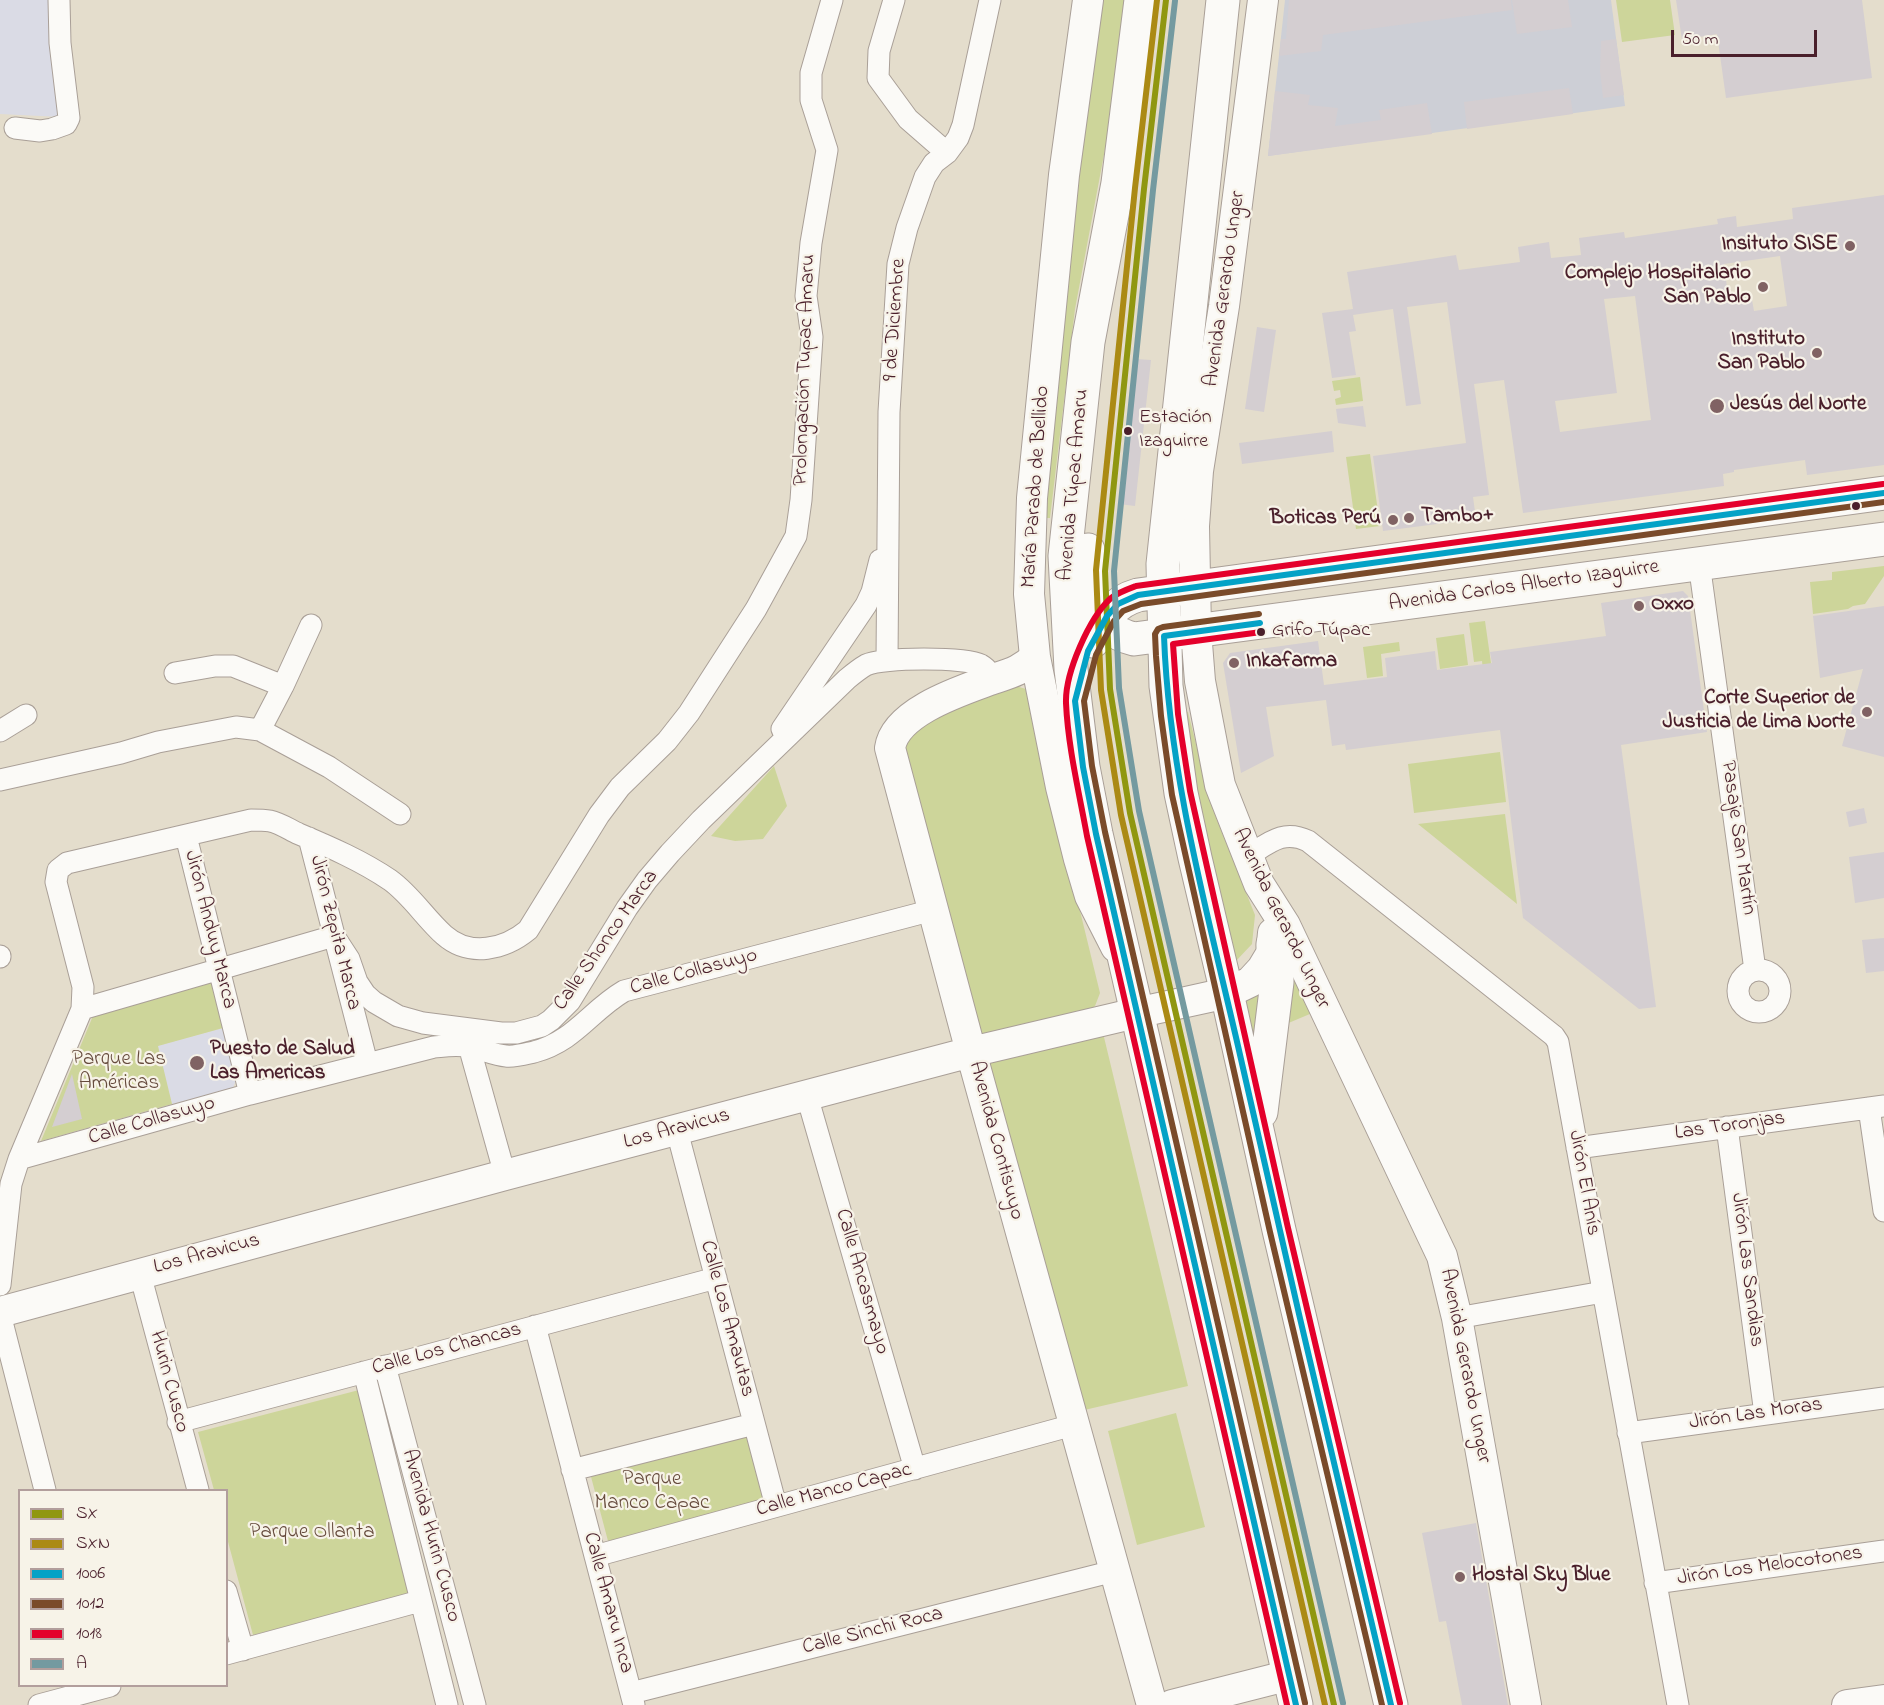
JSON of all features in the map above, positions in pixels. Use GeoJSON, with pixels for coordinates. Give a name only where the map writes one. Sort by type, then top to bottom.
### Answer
{"type":"FeatureCollection","features":[{"type":"Feature","properties":{"kind":"main road","name":"Avenida Túpac Amaru"},"geometry":{"type":"LineString","coordinates":[[1141,0],[1118,183],[1088,342],[1065,556],[1068,637],[1090,801],[1136,1013],[1293,1690]]}},
{"type":"Feature","properties":{"kind":"main road"},"geometry":{"type":"LineString","coordinates":[[1223,0],[1196,272],[1168,502],[1163,591],[1164,666],[1171,733],[1181,793],[1390,1705]]}},
{"type":"Feature","properties":{"kind":"main road"},"geometry":{"type":"LineString","coordinates":[[1103,622],[1096,614],[1090,597],[1088,557],[1118,183]]}},
{"type":"Feature","properties":{"kind":"main road"},"geometry":{"type":"LineString","coordinates":[[1075,701],[1084,660],[1103,622],[1111,610],[1129,597],[1468,548],[1884,493]]}},
{"type":"Feature","properties":{"kind":"main road","name":"Avenida Carlos Alberto Izaguirre"},"geometry":{"type":"LineString","coordinates":[[1103,622],[1121,635],[1134,639],[1164,636],[1884,539]]}},
{"type":"Feature","properties":{"kind":"main road"},"geometry":{"type":"LineString","coordinates":[[1468,548],[1455,558],[1451,569],[1454,580],[1460,587],[1471,593]]}},
{"type":"Feature","properties":{"kind":"main road"},"geometry":{"type":"LineString","coordinates":[[1259,1141],[1278,982],[1273,944]]}},
{"type":"Feature","properties":{"kind":"street"},"geometry":{"type":"LineString","coordinates":[[15,128],[48,130],[66,124],[69,118],[60,43],[59,0]]}},
{"type":"Feature","properties":{"kind":"street","name":"Prolongación Tupac Amaru"},"geometry":{"type":"LineString","coordinates":[[0,1285],[11,1184],[19,1159],[82,1009],[83,987],[56,882],[58,870],[68,863],[251,820],[272,821],[352,858],[390,880],[414,901],[446,937],[464,946],[483,950],[500,947],[516,941],[528,930],[599,815],[620,787],[667,741],[689,713],[756,609],[796,536],[801,500],[812,337],[806,296],[811,243],[827,150],[811,100],[811,73],[832,0]]}},
{"type":"Feature","properties":{"kind":"street"},"geometry":{"type":"LineString","coordinates":[[894,0],[879,51],[878,78],[908,118],[947,153]]}},
{"type":"Feature","properties":{"kind":"street","name":"9 de Diciembre"},"geometry":{"type":"LineString","coordinates":[[887,660],[889,412],[898,264],[907,228],[926,177],[934,163],[947,153],[958,138],[967,110],[990,0]]}},
{"type":"Feature","properties":{"kind":"street","name":"María Parado de Bellido"},"geometry":{"type":"LineString","coordinates":[[1088,0],[1064,175],[1032,498],[1029,594],[1035,657],[1061,787],[1082,868],[1090,896],[1125,961]]}},
{"type":"Feature","properties":{"kind":"street","name":"Avenida Gerardo Unger"},"geometry":{"type":"LineString","coordinates":[[1263,0],[1224,306],[1198,471],[1194,526],[1197,666],[1220,785],[1259,884],[1284,925],[1442,1256],[1457,1318],[1526,1705]]}},
{"type":"Feature","properties":{"kind":"street"},"geometry":{"type":"LineString","coordinates":[[756,766],[869,598],[876,579],[887,523]]}},
{"type":"Feature","properties":{"kind":"street","name":"Pasaje San Martín"},"geometry":{"type":"LineString","coordinates":[[1699,563],[1755,970]]}},
{"type":"Feature","properties":{"kind":"street"},"geometry":{"type":"LineString","coordinates":[[260,730],[311,625]]}},
{"type":"Feature","properties":{"kind":"street","name":"Avenida Contisuyo"},"geometry":{"type":"LineString","coordinates":[[1035,657],[1019,671],[936,702],[913,716],[896,731],[890,748],[1073,1425],[1152,1705]]}},
{"type":"Feature","properties":{"kind":"street","name":"Calle Shonco Marca"},"geometry":{"type":"LineString","coordinates":[[334,936],[349,959],[357,982],[365,994],[398,1016],[423,1023],[501,1034],[516,1033],[542,1026],[570,1001],[609,936],[647,880],[701,819],[847,679],[866,665],[887,660],[970,662],[986,668],[992,680]]}},
{"type":"Feature","properties":{"kind":"street"},"geometry":{"type":"LineString","coordinates":[[175,673],[215,666],[233,666],[283,686]]}},
{"type":"Feature","properties":{"kind":"street"},"geometry":{"type":"LineString","coordinates":[[0,731],[26,715]]}},
{"type":"Feature","properties":{"kind":"street"},"geometry":{"type":"LineString","coordinates":[[0,780],[121,753],[169,739],[236,727],[260,730],[329,767],[400,814]]}},
{"type":"Feature","properties":{"kind":"street","name":"Jirón Anduy Marca"},"geometry":{"type":"LineString","coordinates":[[186,836],[250,1094]]}},
{"type":"Feature","properties":{"kind":"street","name":"Jirón El Anís"},"geometry":{"type":"LineString","coordinates":[[1248,856],[1278,838],[1298,836],[1308,841],[1554,1036],[1558,1042],[1678,1705]]}},
{"type":"Feature","properties":{"kind":"street","name":"Jirón Zepita Marca"},"geometry":{"type":"LineString","coordinates":[[309,838],[367,1063]]}},
{"type":"Feature","properties":{"kind":"street","name":"Los Aravicus"},"geometry":{"type":"LineString","coordinates":[[0,1313],[505,1175],[971,1052],[1227,993],[1243,987],[1268,962],[1273,944],[1271,915],[1259,884]]}},
{"type":"Feature","properties":{"kind":"street","name":"Calle Collasuyo"},"geometry":{"type":"LineString","coordinates":[[19,1159],[250,1094],[434,1047],[469,1046],[506,1056],[538,1051],[570,1035],[608,1000],[624,991],[933,910]]}},
{"type":"Feature","properties":{"kind":"street"},"geometry":{"type":"LineString","coordinates":[[82,1009],[334,936]]}},
{"type":"Feature","properties":{"kind":"street"},"geometry":{"type":"LineString","coordinates":[[469,1046],[505,1175]]}},
{"type":"Feature","properties":{"kind":"street","name":"Calle Ancasmayo"},"geometry":{"type":"LineString","coordinates":[[807,1096],[915,1469]]}},
{"type":"Feature","properties":{"kind":"street"},"geometry":{"type":"LineString","coordinates":[[1876,1107],[1884,1211]]}},
{"type":"Feature","properties":{"kind":"street","name":"Las Toronjas"},"geometry":{"type":"LineString","coordinates":[[1577,1148],[1876,1107]]}},
{"type":"Feature","properties":{"kind":"street","name":"Jirón Las Sandias"},"geometry":{"type":"LineString","coordinates":[[1727,1127],[1765,1414]]}},
{"type":"Feature","properties":{"kind":"street","name":"Calle Los Amautas"},"geometry":{"type":"LineString","coordinates":[[677,1131],[776,1506]]}},
{"type":"Feature","properties":{"kind":"street","name":"Hurin Cusco"},"geometry":{"type":"LineString","coordinates":[[140,1274],[197,1489]]}},
{"type":"Feature","properties":{"kind":"street","name":"Calle Los Chancas"},"geometry":{"type":"LineString","coordinates":[[178,1422],[716,1278]]}},
{"type":"Feature","properties":{"kind":"street"},"geometry":{"type":"LineString","coordinates":[[1457,1318],[1603,1292]]}},
{"type":"Feature","properties":{"kind":"street"},"geometry":{"type":"LineString","coordinates":[[0,1313],[44,1489]]}},
{"type":"Feature","properties":{"kind":"street","name":"Calle Amaru Inca"},"geometry":{"type":"LineString","coordinates":[[535,1326],[632,1699]]}},
{"type":"Feature","properties":{"kind":"street","name":"Avenida Hurin Cusco"},"geometry":{"type":"LineString","coordinates":[[385,1366],[474,1705]]}},
{"type":"Feature","properties":{"kind":"street","name":"Avenida Hurin Cusco"},"geometry":{"type":"LineString","coordinates":[[364,1372],[447,1705]]}},
{"type":"Feature","properties":{"kind":"street","name":"Jirón Las Moras"},"geometry":{"type":"LineString","coordinates":[[1628,1433],[1884,1398]]}},
{"type":"Feature","properties":{"kind":"street"},"geometry":{"type":"LineString","coordinates":[[572,1470],[754,1424]]}},
{"type":"Feature","properties":{"kind":"street","name":"Calle Manco Capac"},"geometry":{"type":"LineString","coordinates":[[595,1557],[1073,1425]]}},
{"type":"Feature","properties":{"kind":"street","name":"Jirón Los Melocotones"},"geometry":{"type":"LineString","coordinates":[[1655,1583],[1884,1551]]}},
{"type":"Feature","properties":{"kind":"street","name":"Calle Sinchi Roca"},"geometry":{"type":"LineString","coordinates":[[632,1699],[1114,1571]]}},
{"type":"Feature","properties":{"kind":"street"},"geometry":{"type":"LineString","coordinates":[[228,1605],[235,1652],[420,1601]]}},
{"type":"Feature","properties":{"kind":"street"},"geometry":{"type":"LineString","coordinates":[[39,1705],[101,1687]]}},
{"type":"Feature","properties":{"kind":"street"},"geometry":{"type":"LineString","coordinates":[[1172,1705],[1293,1690]]}},
{"type":"Feature","properties":{"kind":"street"},"geometry":{"type":"LineString","coordinates":[[1847,1705],[1884,1700]]}},
{"type":"Feature","properties":{"kind":"shaded area"},"geometry":{"type":"Polygon","coordinates":[[[0,0],[53,0],[61,117],[0,114],[0,0]]]}},
{"type":"Feature","properties":{"kind":"shaded area"},"geometry":{"type":"Polygon","coordinates":[[[1285,0],[1611,0],[1625,106],[1268,156],[1285,0]]]}},
{"type":"Feature","properties":{"kind":"shaded area","name":"Puesto de Salud Las Americas"},"geometry":{"type":"Polygon","coordinates":[[[223,1028],[236,1080],[233,1088],[172,1104],[157,1046],[223,1028]]]}},
{"type":"Feature","properties":{"kind":"green space"},"geometry":{"type":"Polygon","coordinates":[[[1095,0],[1133,0],[1075,309],[1050,518],[1038,518],[1095,0]]]}},
{"type":"Feature","properties":{"kind":"green space"},"geometry":{"type":"Polygon","coordinates":[[[1616,0],[1670,0],[1675,35],[1622,42],[1616,0]]]}},
{"type":"Feature","properties":{"kind":"green space"},"geometry":{"type":"Polygon","coordinates":[[[1360,377],[1363,401],[1336,405],[1335,399],[1341,397],[1340,390],[1334,391],[1332,381],[1360,377]]]}},
{"type":"Feature","properties":{"kind":"green space"},"geometry":{"type":"Polygon","coordinates":[[[1370,454],[1380,526],[1356,529],[1346,457],[1370,454]]]}},
{"type":"Feature","properties":{"kind":"green space"},"geometry":{"type":"Polygon","coordinates":[[[1884,566],[1884,576],[1865,604],[1813,614],[1810,582],[1832,580],[1832,572],[1884,566]]]}},
{"type":"Feature","properties":{"kind":"green space"},"geometry":{"type":"Polygon","coordinates":[[[1485,621],[1492,670],[1483,671],[1482,661],[1474,662],[1469,623],[1485,621]]]}},
{"type":"Feature","properties":{"kind":"green space"},"geometry":{"type":"Polygon","coordinates":[[[1464,634],[1468,665],[1440,669],[1436,638],[1464,634]]]}},
{"type":"Feature","properties":{"kind":"green space"},"geometry":{"type":"Polygon","coordinates":[[[1399,642],[1400,651],[1381,654],[1383,676],[1367,678],[1363,647],[1399,642]]]}},
{"type":"Feature","properties":{"kind":"green space"},"geometry":{"type":"Polygon","coordinates":[[[1012,685],[1026,689],[1100,993],[1095,1006],[1085,1014],[976,1043],[901,734],[926,716],[1012,685]]]}},
{"type":"Feature","properties":{"kind":"green space"},"geometry":{"type":"Polygon","coordinates":[[[1180,711],[1188,712],[1217,820],[1255,915],[1252,944],[1236,961],[1229,947],[1180,711]]]}},
{"type":"Feature","properties":{"kind":"green space"},"geometry":{"type":"Polygon","coordinates":[[[1500,752],[1506,802],[1414,813],[1408,764],[1500,752]]]}},
{"type":"Feature","properties":{"kind":"green space"},"geometry":{"type":"Polygon","coordinates":[[[774,766],[787,806],[763,839],[735,841],[711,836],[774,766]]]}},
{"type":"Feature","properties":{"kind":"green space"},"geometry":{"type":"Polygon","coordinates":[[[1505,814],[1517,904],[1418,824],[1505,814]]]}},
{"type":"Feature","properties":{"kind":"green space"},"geometry":{"type":"Polygon","coordinates":[[[1282,939],[1317,1011],[1279,1027],[1282,939]]]}},
{"type":"Feature","properties":{"kind":"green space"},"geometry":{"type":"Polygon","coordinates":[[[1270,973],[1259,1066],[1243,994],[1270,973]]]}},
{"type":"Feature","properties":{"kind":"green space","name":"Parque Las Américas"},"geometry":{"type":"Polygon","coordinates":[[[210,978],[223,1028],[158,1046],[172,1104],[41,1141],[95,1011],[210,978]]]}},
{"type":"Feature","properties":{"kind":"green space"},"geometry":{"type":"Polygon","coordinates":[[[1103,1033],[1188,1386],[1080,1411],[984,1061],[1103,1033]]]}},
{"type":"Feature","properties":{"kind":"green space","name":"Parque Ollanta"},"geometry":{"type":"Polygon","coordinates":[[[359,1390],[414,1593],[253,1635],[228,1542],[228,1489],[214,1489],[198,1432],[359,1390]]]}},
{"type":"Feature","properties":{"kind":"green space"},"geometry":{"type":"Polygon","coordinates":[[[1176,1413],[1205,1527],[1137,1545],[1108,1431],[1176,1413]]]}},
{"type":"Feature","properties":{"kind":"green space","name":"Parque Manco Capac"},"geometry":{"type":"Polygon","coordinates":[[[749,1431],[767,1499],[608,1541],[590,1473],[749,1431]]]}},
{"type":"Feature","properties":{"kind":"building"},"geometry":{"type":"Polygon","coordinates":[[[1289,0],[1511,0],[1512,10],[1323,35],[1321,51],[1279,56],[1281,39],[1286,39],[1289,0]]]}},
{"type":"Feature","properties":{"kind":"building"},"geometry":{"type":"Polygon","coordinates":[[[1512,0],[1568,0],[1572,27],[1517,34],[1512,0]]]}},
{"type":"Feature","properties":{"kind":"building"},"geometry":{"type":"Polygon","coordinates":[[[1676,0],[1862,0],[1872,78],[1726,98],[1717,34],[1682,40],[1676,0]]]}},
{"type":"Feature","properties":{"kind":"building"},"geometry":{"type":"Polygon","coordinates":[[[1616,39],[1624,95],[1603,98],[1600,71],[1601,41],[1616,39]]]}},
{"type":"Feature","properties":{"kind":"building"},"geometry":{"type":"Polygon","coordinates":[[[1569,88],[1573,114],[1467,129],[1464,102],[1569,88]]]}},
{"type":"Feature","properties":{"kind":"building"},"geometry":{"type":"Polygon","coordinates":[[[1275,91],[1310,95],[1308,105],[1338,108],[1335,126],[1381,120],[1379,110],[1427,103],[1432,134],[1268,156],[1275,91]]]}},
{"type":"Feature","properties":{"kind":"building"},"geometry":{"type":"Polygon","coordinates":[[[1884,195],[1884,465],[1807,475],[1805,460],[1734,470],[1734,472],[1723,474],[1724,486],[1523,513],[1504,380],[1474,384],[1489,495],[1473,497],[1476,519],[1383,531],[1373,456],[1466,443],[1447,302],[1407,307],[1421,404],[1406,406],[1393,309],[1353,315],[1356,331],[1349,332],[1356,375],[1332,378],[1322,313],[1353,309],[1347,272],[1456,255],[1459,270],[1520,262],[1518,247],[1549,242],[1551,258],[1581,255],[1579,238],[1624,232],[1625,238],[1718,224],[1717,219],[1736,216],[1737,227],[1793,219],[1792,208],[1884,195]],[[1780,256],[1724,264],[1729,303],[1752,300],[1754,311],[1787,306],[1780,256]],[[1635,296],[1604,299],[1617,393],[1555,401],[1560,432],[1651,420],[1635,296]]]}},
{"type":"Feature","properties":{"kind":"building"},"geometry":{"type":"Polygon","coordinates":[[[1257,327],[1276,330],[1264,412],[1245,409],[1257,327]]]}},
{"type":"Feature","properties":{"kind":"building"},"geometry":{"type":"Polygon","coordinates":[[[1136,359],[1151,360],[1135,506],[1119,504],[1136,359]]]}},
{"type":"Feature","properties":{"kind":"building"},"geometry":{"type":"Polygon","coordinates":[[[1363,406],[1366,427],[1338,423],[1336,409],[1363,406]]]}},
{"type":"Feature","properties":{"kind":"building"},"geometry":{"type":"Polygon","coordinates":[[[1332,431],[1334,452],[1242,464],[1239,443],[1332,431]]]}},
{"type":"Feature","properties":{"kind":"building"},"geometry":{"type":"Polygon","coordinates":[[[1683,591],[1688,596],[1707,732],[1621,745],[1656,1007],[1639,1009],[1523,918],[1500,730],[1346,750],[1345,744],[1332,746],[1326,700],[1266,707],[1274,756],[1241,773],[1223,663],[1230,653],[1318,641],[1324,685],[1387,677],[1385,658],[1435,651],[1437,670],[1492,663],[1490,652],[1606,636],[1601,603],[1683,591]]]}},
{"type":"Feature","properties":{"kind":"building","name":"Corte Superior de Justicia de Lima Norte"},"geometry":{"type":"Polygon","coordinates":[[[1884,606],[1884,757],[1842,746],[1863,669],[1820,678],[1813,616],[1884,606]]]}},
{"type":"Feature","properties":{"kind":"building"},"geometry":{"type":"Polygon","coordinates":[[[1864,808],[1867,823],[1849,827],[1846,812],[1864,808]]]}},
{"type":"Feature","properties":{"kind":"building"},"geometry":{"type":"Polygon","coordinates":[[[1884,852],[1884,898],[1855,903],[1849,857],[1884,852]]]}},
{"type":"Feature","properties":{"kind":"building"},"geometry":{"type":"Polygon","coordinates":[[[1884,938],[1884,971],[1866,973],[1862,940],[1884,938]]]}},
{"type":"Feature","properties":{"kind":"building"},"geometry":{"type":"Polygon","coordinates":[[[72,1074],[82,1119],[52,1127],[72,1074]]]}},
{"type":"Feature","properties":{"kind":"building"},"geometry":{"type":"Polygon","coordinates":[[[1476,1523],[1508,1705],[1462,1705],[1446,1621],[1439,1622],[1422,1533],[1476,1523]]]}},
{"type":"Feature","properties":{"kind":"transit line","name":"SXN"},"geometry":{"type":"LineString","coordinates":[[1157,0],[1135,188],[1096,570],[1101,690],[1121,815],[1325,1705]]}},
{"type":"Feature","properties":{"kind":"transit line","name":"SX"},"geometry":{"type":"LineString","coordinates":[[1166,0],[1105,571],[1110,689],[1130,813],[1334,1705]]}},
{"type":"Feature","properties":{"kind":"transit line","name":"A"},"geometry":{"type":"LineString","coordinates":[[1175,1],[1114,571],[1119,688],[1139,811],[1343,1703]]}},
{"type":"Feature","properties":{"kind":"transit line","name":"1018"},"geometry":{"type":"LineString","coordinates":[[1287,1705],[1087,836],[1074,770],[1067,720],[1067,691],[1074,662],[1087,632],[1111,598],[1136,586],[1883,484]]}},
{"type":"Feature","properties":{"kind":"transit line","name":"1006"},"geometry":{"type":"LineString","coordinates":[[1296,1705],[1096,834],[1083,767],[1075,701],[1088,651],[1107,616],[1118,604],[1138,595],[1884,493]]}},
{"type":"Feature","properties":{"kind":"transit line","name":"1012"},"geometry":{"type":"LineString","coordinates":[[1305,1703],[1105,832],[1092,766],[1084,701],[1096,655],[1114,621],[1123,611],[1141,604],[1884,502]]}},
{"type":"Feature","properties":{"kind":"transit line","name":"1012"},"geometry":{"type":"LineString","coordinates":[[1259,614],[1158,629],[1155,634],[1161,716],[1172,795],[1270,1232],[1382,1705]]}},
{"type":"Feature","properties":{"kind":"transit line","name":"1006"},"geometry":{"type":"LineString","coordinates":[[1260,623],[1164,636],[1173,740],[1202,894],[1391,1705]]}},
{"type":"Feature","properties":{"kind":"transit line","name":"1018"},"geometry":{"type":"LineString","coordinates":[[1261,632],[1173,644],[1178,714],[1190,791],[1288,1228],[1400,1703]]}},
{"type":"Feature","properties":{"kind":"place","name":"Insituto SISE"},"geometry":{"type":"Point","coordinates":[1850,246]}},
{"type":"Feature","properties":{"kind":"place","name":"Complejo Hospitalario San Pablo"},"geometry":{"type":"Point","coordinates":[1763,287]}},
{"type":"Feature","properties":{"kind":"place","name":"Instituto San Pablo"},"geometry":{"type":"Point","coordinates":[1817,353]}},
{"type":"Feature","properties":{"kind":"place","name":"Jesús del Norte"},"geometry":{"type":"Point","coordinates":[1717,406]}},
{"type":"Feature","properties":{"kind":"place","name":"Estación Izaguirre"},"geometry":{"type":"Point","coordinates":[1128,431]}},
{"type":"Feature","properties":{"kind":"place","name":"Tambo+"},"geometry":{"type":"Point","coordinates":[1409,518]}},
{"type":"Feature","properties":{"kind":"place","name":"Boticas Perú"},"geometry":{"type":"Point","coordinates":[1393,520]}},
{"type":"Feature","properties":{"kind":"place","name":"Oxxo"},"geometry":{"type":"Point","coordinates":[1639,606]}},
{"type":"Feature","properties":{"kind":"place","name":"Grifo Túpac"},"geometry":{"type":"Point","coordinates":[1261,632]}},
{"type":"Feature","properties":{"kind":"place","name":"Inkafarma"},"geometry":{"type":"Point","coordinates":[1234,663]}},
{"type":"Feature","properties":{"kind":"place","name":"Corte Superior de Justicia de Lima Norte"},"geometry":{"type":"Point","coordinates":[1867,712]}},
{"type":"Feature","properties":{"kind":"place","name":"Puesto de Salud Las Americas"},"geometry":{"type":"Point","coordinates":[197,1063]}},
{"type":"Feature","properties":{"kind":"place","name":"Hostal Sky Blue"},"geometry":{"type":"Point","coordinates":[1460,1577]}}]}
